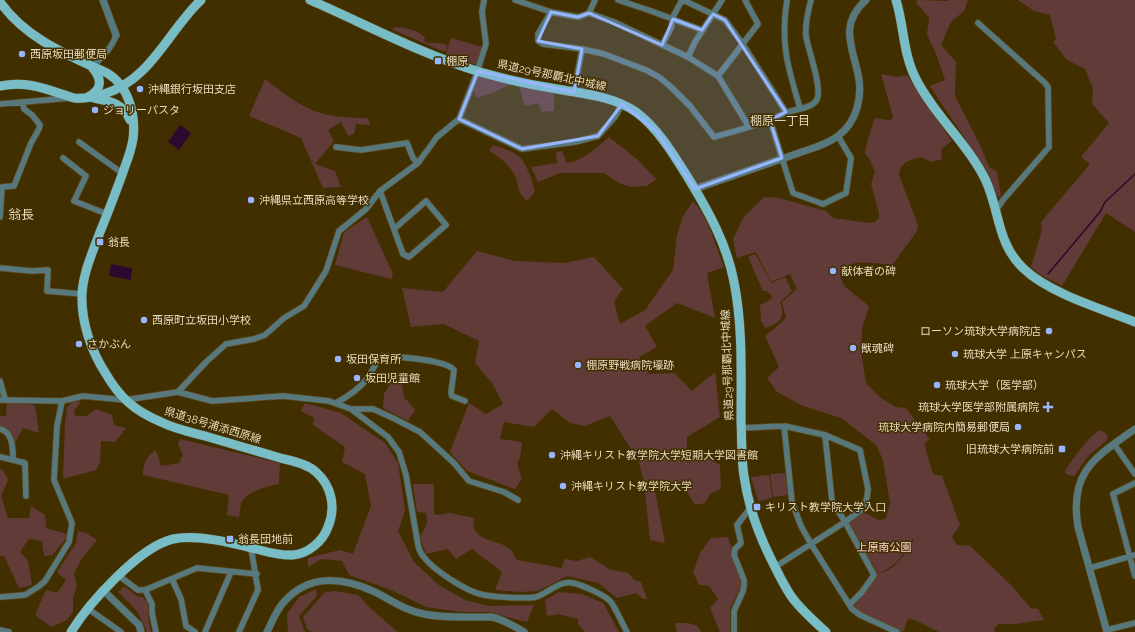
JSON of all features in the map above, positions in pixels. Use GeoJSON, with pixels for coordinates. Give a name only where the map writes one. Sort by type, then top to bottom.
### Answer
{"type":"FeatureCollection","features":[{"type":"Feature","properties":{"kind":"main road"},"geometry":{"type":"LineString","coordinates":[[89,98],[109,93],[134,79],[146,68],[188,14],[201,0]]}},
{"type":"Feature","properties":{"kind":"main road","name":"県道29号那覇北中城線"},"geometry":{"type":"LineString","coordinates":[[310,0],[447,61],[478,71],[536,85],[598,96],[622,104],[642,117],[656,131],[695,189],[722,240],[734,281],[739,321],[741,428],[744,475],[751,507],[764,543],[787,588],[796,603],[826,632]]}},
{"type":"Feature","properties":{"kind":"main road"},"geometry":{"type":"LineString","coordinates":[[896,0],[901,16],[905,51],[911,69],[925,93],[986,181],[1005,244],[1016,260],[1034,278],[1051,287],[1135,322]]}},
{"type":"Feature","properties":{"kind":"main road","name":"県道38号浦添西原線"},"geometry":{"type":"LineString","coordinates":[[0,2],[10,15],[30,33],[51,46],[112,76],[122,87],[130,105],[134,129],[130,153],[92,252],[82,294],[84,318],[91,347],[111,383],[125,400],[162,423],[304,465],[317,472],[325,481],[331,493],[332,510],[327,530],[321,539],[304,552],[296,555],[281,555],[199,538],[186,537],[171,540],[150,549],[103,590],[87,608],[71,632]]}},
{"type":"Feature","properties":{"kind":"main road"},"geometry":{"type":"LineString","coordinates":[[89,98],[100,84],[98,75],[92,67]]}},
{"type":"Feature","properties":{"kind":"main road"},"geometry":{"type":"LineString","coordinates":[[0,86],[16,83],[31,85],[74,98],[89,98],[114,102],[129,116],[134,129]]}},
{"type":"Feature","properties":{"kind":"street"},"geometry":{"type":"LineString","coordinates":[[92,67],[109,49],[115,40],[116,35],[103,0]]}},
{"type":"Feature","properties":{"kind":"street"},"geometry":{"type":"LineString","coordinates":[[178,392],[206,362],[226,344],[254,339],[265,335],[284,318],[304,306],[326,271],[339,231],[366,209],[380,191],[418,162],[437,138],[459,119],[478,71],[486,44],[482,12],[484,0]]}},
{"type":"Feature","properties":{"kind":"street"},"geometry":{"type":"LineString","coordinates":[[514,0],[551,12],[578,16],[589,13],[614,22],[688,57],[718,76],[748,127]]}},
{"type":"Feature","properties":{"kind":"street"},"geometry":{"type":"LineString","coordinates":[[589,13],[595,0]]}},
{"type":"Feature","properties":{"kind":"street"},"geometry":{"type":"LineString","coordinates":[[618,0],[702,30]]}},
{"type":"Feature","properties":{"kind":"street"},"geometry":{"type":"LineString","coordinates":[[662,45],[671,28],[678,6],[682,0],[725,20],[742,43],[786,112]]}},
{"type":"Feature","properties":{"kind":"street"},"geometry":{"type":"LineString","coordinates":[[688,57],[702,30],[722,0]]}},
{"type":"Feature","properties":{"kind":"street"},"geometry":{"type":"LineString","coordinates":[[718,76],[758,24],[745,0]]}},
{"type":"Feature","properties":{"kind":"street"},"geometry":{"type":"LineString","coordinates":[[787,0],[783,25],[785,51],[791,80],[800,108]]}},
{"type":"Feature","properties":{"kind":"street"},"geometry":{"type":"LineString","coordinates":[[551,12],[538,34],[538,41],[543,44],[582,49],[604,54],[646,70],[659,77],[690,106],[714,137],[770,120],[786,112],[812,105],[816,101],[819,96],[819,88],[808,49],[806,34],[811,0]]}},
{"type":"Feature","properties":{"kind":"street"},"geometry":{"type":"LineString","coordinates":[[695,189],[819,146],[838,136],[851,121],[859,101],[859,75],[850,45],[849,34],[851,24],[857,10],[866,0]]}},
{"type":"Feature","properties":{"kind":"street"},"geometry":{"type":"LineString","coordinates":[[978,23],[1048,87],[1049,147],[1003,200],[995,212]]}},
{"type":"Feature","properties":{"kind":"street"},"geometry":{"type":"LineString","coordinates":[[574,92],[582,49]]}},
{"type":"Feature","properties":{"kind":"street"},"geometry":{"type":"LineString","coordinates":[[0,104],[74,98]]}},
{"type":"Feature","properties":{"kind":"street"},"geometry":{"type":"LineString","coordinates":[[0,217],[2,187],[14,186],[31,143],[40,125],[32,115],[24,109],[22,102]]}},
{"type":"Feature","properties":{"kind":"street"},"geometry":{"type":"LineString","coordinates":[[459,119],[522,150],[581,141],[598,136],[615,117],[622,104]]}},
{"type":"Feature","properties":{"kind":"street"},"geometry":{"type":"LineString","coordinates":[[770,120],[793,194],[823,204],[846,192],[851,158],[838,136]]}},
{"type":"Feature","properties":{"kind":"street"},"geometry":{"type":"LineString","coordinates":[[79,142],[122,173]]}},
{"type":"Feature","properties":{"kind":"street"},"geometry":{"type":"LineString","coordinates":[[336,147],[361,150],[407,143],[414,158],[418,162]]}},
{"type":"Feature","properties":{"kind":"street"},"geometry":{"type":"LineString","coordinates":[[63,158],[86,176],[74,201],[107,214]]}},
{"type":"Feature","properties":{"kind":"street"},"geometry":{"type":"LineString","coordinates":[[380,191],[403,254],[409,257],[446,225],[426,201],[394,229]]}},
{"type":"Feature","properties":{"kind":"street"},"geometry":{"type":"LineString","coordinates":[[0,268],[32,271],[48,270],[47,291],[82,294]]}},
{"type":"Feature","properties":{"kind":"street"},"geometry":{"type":"LineString","coordinates":[[336,403],[346,397],[367,379],[377,361],[382,356],[438,362],[451,366],[454,370],[451,393],[452,396],[465,401]]}},
{"type":"Feature","properties":{"kind":"street"},"geometry":{"type":"LineString","coordinates":[[0,381],[2,399],[62,401],[83,396],[125,400],[178,392],[212,401],[283,396],[329,401],[351,409],[388,437],[399,452],[406,475],[418,545],[421,554],[426,561],[449,579],[474,592],[484,595],[525,598],[537,596],[564,583],[572,583],[600,594],[611,602],[627,632]]}},
{"type":"Feature","properties":{"kind":"street"},"geometry":{"type":"LineString","coordinates":[[0,598],[24,596],[38,587],[45,581],[69,542],[72,523],[54,480],[57,426],[62,401]]}},
{"type":"Feature","properties":{"kind":"street"},"geometry":{"type":"LineString","coordinates":[[351,409],[372,409],[420,432],[454,463],[469,481],[504,492],[518,500]]}},
{"type":"Feature","properties":{"kind":"street"},"geometry":{"type":"LineString","coordinates":[[784,426],[792,502],[801,526],[850,604],[852,610],[897,632]]}},
{"type":"Feature","properties":{"kind":"street"},"geometry":{"type":"LineString","coordinates":[[741,428],[784,426],[825,435],[860,450],[868,489],[867,498],[861,510],[845,522],[775,566]]}},
{"type":"Feature","properties":{"kind":"street"},"geometry":{"type":"LineString","coordinates":[[0,429],[9,435],[13,447],[13,460]]}},
{"type":"Feature","properties":{"kind":"street"},"geometry":{"type":"LineString","coordinates":[[1135,429],[1097,457],[1089,465],[1082,476],[1076,496],[1078,527],[1107,631],[1135,623]]}},
{"type":"Feature","properties":{"kind":"street"},"geometry":{"type":"LineString","coordinates":[[825,435],[832,501],[874,575],[862,592],[850,604]]}},
{"type":"Feature","properties":{"kind":"street"},"geometry":{"type":"LineString","coordinates":[[1114,444],[1135,474]]}},
{"type":"Feature","properties":{"kind":"street"},"geometry":{"type":"LineString","coordinates":[[0,458],[25,463],[26,496]]}},
{"type":"Feature","properties":{"kind":"street"},"geometry":{"type":"LineString","coordinates":[[1135,483],[1113,494],[1132,556],[1135,576]]}},
{"type":"Feature","properties":{"kind":"street"},"geometry":{"type":"LineString","coordinates":[[734,632],[734,611],[744,586],[744,580],[734,555],[735,548],[741,543],[737,525],[751,507]]}},
{"type":"Feature","properties":{"kind":"street"},"geometry":{"type":"LineString","coordinates":[[239,632],[258,590],[257,574],[251,548]]}},
{"type":"Feature","properties":{"kind":"street"},"geometry":{"type":"LineString","coordinates":[[1090,568],[1132,556]]}},
{"type":"Feature","properties":{"kind":"street"},"geometry":{"type":"LineString","coordinates":[[119,576],[138,590],[145,590],[197,568],[257,574]]}},
{"type":"Feature","properties":{"kind":"street"},"geometry":{"type":"LineString","coordinates":[[205,632],[232,572]]}},
{"type":"Feature","properties":{"kind":"street"},"geometry":{"type":"LineString","coordinates":[[172,579],[181,599],[186,626],[195,632]]}},
{"type":"Feature","properties":{"kind":"street"},"geometry":{"type":"LineString","coordinates":[[267,632],[283,604],[292,594],[304,586],[316,582],[341,580],[374,592],[412,611],[426,615],[491,617],[513,625],[524,632]]}},
{"type":"Feature","properties":{"kind":"street"},"geometry":{"type":"LineString","coordinates":[[103,590],[140,625],[141,632]]}},
{"type":"Feature","properties":{"kind":"street"},"geometry":{"type":"LineString","coordinates":[[145,590],[152,604],[152,613],[156,632]]}},
{"type":"Feature","properties":{"kind":"street"},"geometry":{"type":"LineString","coordinates":[[87,608],[121,632]]}},
{"type":"Feature","properties":{"kind":"street"},"geometry":{"type":"LineString","coordinates":[[0,630],[9,632]]}},
{"type":"Feature","properties":{"kind":"highlighted area"},"geometry":{"type":"Polygon","coordinates":[[[551,12],[578,17],[589,13],[662,45],[673,19],[702,30],[713,14],[725,20],[786,112],[770,120],[782,158],[695,189],[656,131],[622,104],[598,136],[522,149],[459,119],[478,71],[574,92],[582,49],[538,41],[551,12]]]}},
{"type":"Feature","properties":{"kind":"green space"},"geometry":{"type":"Polygon","coordinates":[[[918,0],[968,0],[964,11],[951,22],[941,45],[956,62],[955,96],[981,147],[989,167],[997,172],[1001,196],[998,197],[975,154],[930,86],[945,80],[927,34],[929,17],[916,3],[918,0]]]}},
{"type":"Feature","properties":{"kind":"green space"},"geometry":{"type":"Polygon","coordinates":[[[1018,0],[1135,0],[1135,232],[1106,213],[1062,286],[1041,275],[1031,267],[1042,230],[1041,222],[1090,164],[1081,157],[1109,123],[1092,104],[1093,88],[1085,69],[1067,60],[1053,42],[1056,39],[1050,15],[1034,11],[1018,0]]]}},
{"type":"Feature","properties":{"kind":"green space"},"geometry":{"type":"Polygon","coordinates":[[[394,27],[411,29],[425,37],[424,41],[448,46],[445,52],[393,30],[394,27]]]}},
{"type":"Feature","properties":{"kind":"green space"},"geometry":{"type":"Polygon","coordinates":[[[451,38],[482,47],[476,65],[446,54],[451,38]]]}},
{"type":"Feature","properties":{"kind":"green space","name":"上原南公園"},"geometry":{"type":"Polygon","coordinates":[[[881,74],[897,77],[907,75],[952,141],[941,149],[942,159],[932,162],[921,157],[906,162],[901,167],[899,175],[918,225],[917,231],[893,264],[852,264],[848,266],[840,275],[844,286],[869,306],[862,329],[861,351],[866,383],[881,398],[896,407],[906,408],[930,440],[924,443],[933,474],[942,476],[960,525],[952,537],[957,545],[970,546],[1008,582],[1031,608],[1038,609],[1044,620],[1014,624],[998,624],[994,629],[995,632],[939,632],[915,620],[908,619],[903,632],[883,625],[868,617],[856,609],[853,605],[866,591],[874,575],[878,574],[848,522],[864,512],[880,521],[886,518],[890,503],[883,460],[876,445],[841,418],[803,406],[777,392],[767,378],[779,367],[765,336],[786,317],[782,302],[797,289],[790,274],[771,282],[756,252],[737,258],[733,239],[743,218],[764,197],[779,198],[826,211],[833,218],[870,223],[875,222],[879,218],[871,184],[875,172],[869,158],[865,154],[874,120],[876,118],[891,120],[893,117],[881,74]],[[913,539],[895,563],[878,574],[888,570],[898,562],[914,540],[913,539]]]}},
{"type":"Feature","properties":{"kind":"green space"},"geometry":{"type":"Polygon","coordinates":[[[479,76],[511,84],[492,93],[476,98],[474,90],[479,76]]]}},
{"type":"Feature","properties":{"kind":"green space"},"geometry":{"type":"Polygon","coordinates":[[[265,79],[294,100],[318,112],[339,117],[367,118],[371,125],[356,124],[354,134],[348,136],[341,122],[328,130],[334,141],[315,164],[335,171],[341,187],[323,188],[301,138],[249,116],[265,79]]]}},
{"type":"Feature","properties":{"kind":"green space"},"geometry":{"type":"Polygon","coordinates":[[[519,87],[554,93],[554,111],[542,112],[538,103],[525,106],[519,87]]]}},
{"type":"Feature","properties":{"kind":"green space"},"geometry":{"type":"Polygon","coordinates":[[[609,137],[638,160],[656,179],[647,186],[631,187],[619,183],[604,173],[560,173],[538,182],[531,167],[557,163],[556,152],[562,151],[567,163],[579,160],[609,137]]]}},
{"type":"Feature","properties":{"kind":"green space"},"geometry":{"type":"Polygon","coordinates":[[[493,145],[515,153],[523,161],[531,177],[535,192],[527,201],[521,195],[512,170],[496,155],[489,151],[493,145]]]}},
{"type":"Feature","properties":{"kind":"green space"},"geometry":{"type":"Polygon","coordinates":[[[693,201],[699,208],[711,232],[724,267],[707,273],[715,318],[677,303],[645,326],[657,347],[639,357],[649,374],[674,373],[692,391],[715,372],[720,417],[687,437],[687,461],[706,457],[720,465],[721,489],[711,493],[705,503],[695,505],[682,484],[654,486],[665,543],[650,540],[644,483],[639,462],[610,416],[585,426],[570,423],[552,409],[534,427],[504,422],[500,439],[522,442],[520,457],[517,463],[522,479],[515,489],[467,471],[450,452],[469,403],[486,414],[503,404],[492,383],[475,363],[479,341],[444,324],[411,327],[402,288],[443,292],[477,251],[515,261],[564,263],[594,257],[623,289],[614,301],[620,324],[645,310],[673,270],[677,235],[683,216],[693,201]]]}},
{"type":"Feature","properties":{"kind":"green space"},"geometry":{"type":"Polygon","coordinates":[[[367,217],[393,274],[391,279],[335,265],[344,232],[367,217]]]}},
{"type":"Feature","properties":{"kind":"green space"},"geometry":{"type":"Polygon","coordinates":[[[754,254],[756,255],[771,283],[785,277],[792,291],[780,302],[782,312],[781,319],[775,324],[765,328],[761,321],[760,305],[771,299],[772,296],[767,291],[763,291],[748,257],[754,254]]]}},
{"type":"Feature","properties":{"kind":"green space"},"geometry":{"type":"Polygon","coordinates":[[[393,379],[401,381],[404,397],[415,410],[408,421],[383,408],[384,394],[393,379]]]}},
{"type":"Feature","properties":{"kind":"green space"},"geometry":{"type":"Polygon","coordinates":[[[75,400],[81,402],[74,411],[75,416],[86,416],[96,409],[112,415],[114,425],[126,428],[115,442],[101,441],[100,462],[96,470],[63,479],[67,407],[75,400]]]}},
{"type":"Feature","properties":{"kind":"green space"},"geometry":{"type":"Polygon","coordinates":[[[7,402],[35,405],[39,433],[23,428],[15,443],[10,432],[0,427],[0,416],[6,416],[7,402]]]}},
{"type":"Feature","properties":{"kind":"green space"},"geometry":{"type":"Polygon","coordinates":[[[305,403],[341,413],[385,443],[398,463],[405,511],[398,531],[414,562],[439,585],[465,600],[489,606],[534,605],[527,622],[488,612],[461,612],[426,607],[391,590],[349,575],[342,561],[321,559],[308,567],[308,558],[340,550],[353,554],[371,506],[365,474],[342,462],[345,447],[313,425],[314,418],[301,411],[305,403]]]}},
{"type":"Feature","properties":{"kind":"green space"},"geometry":{"type":"Polygon","coordinates":[[[1100,430],[1106,433],[1108,438],[1106,441],[1088,456],[1075,475],[1073,476],[1066,474],[1065,471],[1076,455],[1091,437],[1100,430]]]}},
{"type":"Feature","properties":{"kind":"green space"},"geometry":{"type":"Polygon","coordinates":[[[180,439],[280,463],[279,484],[263,488],[248,495],[241,504],[239,517],[227,515],[229,495],[143,475],[146,461],[156,450],[161,466],[179,463],[183,455],[178,444],[180,439]]]}},
{"type":"Feature","properties":{"kind":"green space"},"geometry":{"type":"Polygon","coordinates":[[[0,469],[3,470],[8,480],[1,496],[8,518],[29,518],[31,506],[45,515],[46,528],[67,534],[65,540],[52,555],[44,556],[42,541],[29,539],[20,552],[28,561],[32,585],[19,588],[4,556],[0,556],[0,469]]]}},
{"type":"Feature","properties":{"kind":"green space"},"geometry":{"type":"Polygon","coordinates":[[[785,473],[788,495],[773,497],[770,474],[785,473]]]}},
{"type":"Feature","properties":{"kind":"green space"},"geometry":{"type":"Polygon","coordinates":[[[769,475],[772,498],[758,501],[751,477],[769,475]]]}},
{"type":"Feature","properties":{"kind":"green space"},"geometry":{"type":"Polygon","coordinates":[[[413,484],[434,484],[434,514],[439,515],[450,513],[474,518],[474,526],[480,535],[505,545],[510,549],[517,560],[562,568],[564,559],[577,561],[590,557],[611,570],[628,573],[634,580],[641,582],[647,599],[643,599],[636,593],[617,598],[598,583],[567,576],[538,591],[521,592],[495,590],[502,572],[472,549],[456,559],[448,549],[426,554],[420,537],[427,524],[426,513],[417,512],[413,484]]]}},
{"type":"Feature","properties":{"kind":"green space"},"geometry":{"type":"Polygon","coordinates":[[[78,531],[86,533],[97,540],[82,558],[74,574],[77,586],[73,598],[73,612],[67,620],[51,627],[35,615],[46,590],[57,593],[66,580],[57,572],[76,543],[78,531]]]}},
{"type":"Feature","properties":{"kind":"green space"},"geometry":{"type":"Polygon","coordinates":[[[728,537],[741,586],[730,609],[730,632],[720,632],[710,608],[718,599],[709,586],[699,585],[693,572],[700,553],[711,538],[728,537]]]}},
{"type":"Feature","properties":{"kind":"green space"},"geometry":{"type":"Polygon","coordinates":[[[124,586],[137,596],[143,597],[148,603],[148,616],[151,632],[147,632],[137,611],[118,592],[124,586]]]}},
{"type":"Feature","properties":{"kind":"green space"},"geometry":{"type":"Polygon","coordinates":[[[316,589],[317,596],[299,616],[305,632],[288,632],[287,614],[299,597],[316,589]]]}},
{"type":"Feature","properties":{"kind":"green space"},"geometry":{"type":"Polygon","coordinates":[[[335,591],[358,595],[371,609],[398,632],[312,632],[307,629],[303,617],[325,592],[335,591]]]}},
{"type":"Feature","properties":{"kind":"green space"},"geometry":{"type":"Polygon","coordinates":[[[559,592],[582,594],[603,603],[619,632],[585,632],[578,624],[578,619],[558,614],[547,616],[545,600],[559,592]]]}},
{"type":"Feature","properties":{"kind":"green space"},"geometry":{"type":"Polygon","coordinates":[[[675,623],[688,623],[698,626],[701,632],[677,632],[675,623]]]}},
{"type":"Feature","properties":{"kind":"shaded area"},"geometry":{"type":"Polygon","coordinates":[[[180,125],[191,133],[179,150],[168,142],[180,125]]]}},
{"type":"Feature","properties":{"kind":"shaded area"},"geometry":{"type":"Polygon","coordinates":[[[111,264],[132,268],[131,280],[109,276],[111,264]]]}},
{"type":"Feature","properties":{"kind":"waterway"},"geometry":{"type":"LineString","coordinates":[[1048,274],[1100,212],[1105,202],[1135,174]]}},
{"type":"Feature","properties":{"kind":"place","name":"西原坂田郵便局"},"geometry":{"type":"Point","coordinates":[22,54]}},
{"type":"Feature","properties":{"kind":"place","name":"棚原"},"geometry":{"type":"Point","coordinates":[438,61]}},
{"type":"Feature","properties":{"kind":"place","name":"沖縄銀行坂田支店"},"geometry":{"type":"Point","coordinates":[140,89]}},
{"type":"Feature","properties":{"kind":"place","name":"ジョリーパスタ"},"geometry":{"type":"Point","coordinates":[95,110]}},
{"type":"Feature","properties":{"kind":"place","name":"沖縄県立西原高等学校"},"geometry":{"type":"Point","coordinates":[251,200]}},
{"type":"Feature","properties":{"kind":"place","name":"翁長"},"geometry":{"type":"Point","coordinates":[100,242]}},
{"type":"Feature","properties":{"kind":"place","name":"献体者の碑"},"geometry":{"type":"Point","coordinates":[833,271]}},
{"type":"Feature","properties":{"kind":"place","name":"西原町立坂田小学校"},"geometry":{"type":"Point","coordinates":[144,320]}},
{"type":"Feature","properties":{"kind":"place","name":"ローソン琉球大学病院店"},"geometry":{"type":"Point","coordinates":[1049,331]}},
{"type":"Feature","properties":{"kind":"place","name":"さかぶん"},"geometry":{"type":"Point","coordinates":[79,344]}},
{"type":"Feature","properties":{"kind":"place","name":"獣魂碑"},"geometry":{"type":"Point","coordinates":[853,348]}},
{"type":"Feature","properties":{"kind":"place","name":"琉球大学 上原キャンパス"},"geometry":{"type":"Point","coordinates":[955,354]}},
{"type":"Feature","properties":{"kind":"place","name":"坂田保育所"},"geometry":{"type":"Point","coordinates":[338,359]}},
{"type":"Feature","properties":{"kind":"place","name":"棚原野戦病院壕跡"},"geometry":{"type":"Point","coordinates":[578,365]}},
{"type":"Feature","properties":{"kind":"place","name":"坂田児童館"},"geometry":{"type":"Point","coordinates":[357,378]}},
{"type":"Feature","properties":{"kind":"place","name":"琉球大学（医学部）"},"geometry":{"type":"Point","coordinates":[937,385]}},
{"type":"Feature","properties":{"kind":"place","name":"琉球大学医学部附属病院"},"geometry":{"type":"Point","coordinates":[1048,407]}},
{"type":"Feature","properties":{"kind":"place","name":"琉球大学病院内簡易郵便局"},"geometry":{"type":"Point","coordinates":[1018,427]}},
{"type":"Feature","properties":{"kind":"place","name":"旧琉球大学病院前"},"geometry":{"type":"Point","coordinates":[1062,449]}},
{"type":"Feature","properties":{"kind":"place","name":"沖縄キリスト教学院大学短期大学図書館"},"geometry":{"type":"Point","coordinates":[552,455]}},
{"type":"Feature","properties":{"kind":"place","name":"沖縄キリスト教学院大学"},"geometry":{"type":"Point","coordinates":[563,486]}},
{"type":"Feature","properties":{"kind":"place","name":"キリスト教学院大学入口"},"geometry":{"type":"Point","coordinates":[757,507]}},
{"type":"Feature","properties":{"kind":"place","name":"翁長団地前"},"geometry":{"type":"Point","coordinates":[230,539]}},
{"type":"Feature","properties":{"kind":"district","name":"棚原一丁目"},"geometry":{"type":"Point","coordinates":[780,121]}},
{"type":"Feature","properties":{"kind":"district","name":"翁長"},"geometry":{"type":"Point","coordinates":[21,214]}}]}
